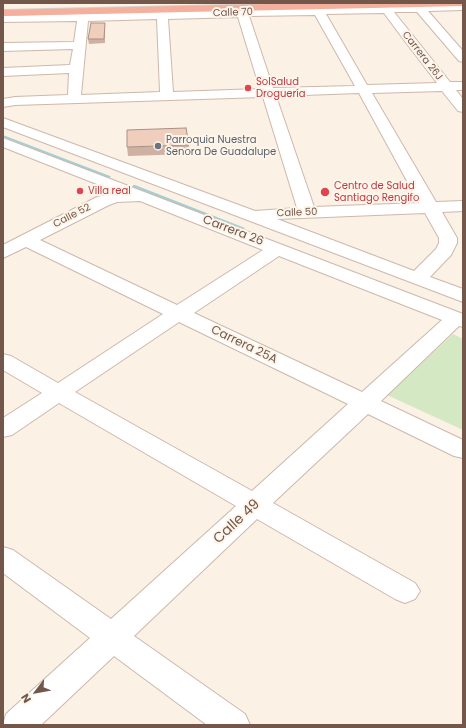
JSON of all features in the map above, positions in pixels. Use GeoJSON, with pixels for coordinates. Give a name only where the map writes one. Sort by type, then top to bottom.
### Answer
{"type":"FeatureCollection","features":[{"type":"Feature","properties":{"kind":"highway"},"geometry":{"type":"LineString","coordinates":[[384,6],[463,4]]}},
{"type":"Feature","properties":{"kind":"highway"},"geometry":{"type":"LineString","coordinates":[[3,12],[240,11],[318,9]]}},
{"type":"Feature","properties":{"kind":"street"},"geometry":{"type":"LineString","coordinates":[[418,5],[463,7]]}},
{"type":"Feature","properties":{"kind":"street"},"geometry":{"type":"LineString","coordinates":[[418,5],[463,58]]}},
{"type":"Feature","properties":{"kind":"street"},"geometry":{"type":"LineString","coordinates":[[3,12],[384,6]]}},
{"type":"Feature","properties":{"kind":"street","name":"Calle 70"},"geometry":{"type":"LineString","coordinates":[[3,19],[162,16],[240,11],[267,12],[384,6]]}},
{"type":"Feature","properties":{"kind":"street","name":"Carrera 26J"},"geometry":{"type":"LineString","coordinates":[[384,6],[463,108]]}},
{"type":"Feature","properties":{"kind":"street"},"geometry":{"type":"LineString","coordinates":[[318,9],[448,238],[448,243],[444,251],[418,278]]}},
{"type":"Feature","properties":{"kind":"street"},"geometry":{"type":"LineString","coordinates":[[240,11],[307,212]]}},
{"type":"Feature","properties":{"kind":"street"},"geometry":{"type":"LineString","coordinates":[[162,16],[167,96]]}},
{"type":"Feature","properties":{"kind":"street"},"geometry":{"type":"LineString","coordinates":[[74,99],[76,70],[83,18]]}},
{"type":"Feature","properties":{"kind":"street"},"geometry":{"type":"LineString","coordinates":[[3,47],[79,45]]}},
{"type":"Feature","properties":{"kind":"street"},"geometry":{"type":"LineString","coordinates":[[3,72],[76,70]]}},
{"type":"Feature","properties":{"kind":"street"},"geometry":{"type":"LineString","coordinates":[[3,103],[74,99],[463,86]]}},
{"type":"Feature","properties":{"kind":"street","name":"Carrera 26"},"geometry":{"type":"LineString","coordinates":[[3,122],[463,296]]}},
{"type":"Feature","properties":{"kind":"street","name":"Carrera 26"},"geometry":{"type":"LineString","coordinates":[[4,143],[460,319]]}},
{"type":"Feature","properties":{"kind":"street","name":"Calle 52"},"geometry":{"type":"LineString","coordinates":[[4,234],[133,172]]}},
{"type":"Feature","properties":{"kind":"street","name":"Calle 52"},"geometry":{"type":"LineString","coordinates":[[3,252],[103,201],[115,197],[145,198]]}},
{"type":"Feature","properties":{"kind":"street","name":"Calle 50"},"geometry":{"type":"LineString","coordinates":[[252,216],[307,212],[342,212],[463,206]]}},
{"type":"Feature","properties":{"kind":"street","name":"Calle 50"},"geometry":{"type":"LineString","coordinates":[[260,241],[288,229],[342,212]]}},
{"type":"Feature","properties":{"kind":"street","name":"Carrera 25A"},"geometry":{"type":"LineString","coordinates":[[26,240],[463,450]]}},
{"type":"Feature","properties":{"kind":"street"},"geometry":{"type":"LineString","coordinates":[[3,429],[278,248]]}},
{"type":"Feature","properties":{"kind":"street","name":"Calle 49"},"geometry":{"type":"LineString","coordinates":[[18,725],[365,403],[460,319]]}},
{"type":"Feature","properties":{"kind":"street"},"geometry":{"type":"LineString","coordinates":[[3,361],[405,591]]}},
{"type":"Feature","properties":{"kind":"street"},"geometry":{"type":"LineString","coordinates":[[3,558],[233,725]]}},
{"type":"Feature","properties":{"kind":"green space"},"geometry":{"type":"Polygon","coordinates":[[[453,334],[463,339],[463,430],[387,395],[453,334]]]}},
{"type":"Feature","properties":{"kind":"building"},"geometry":{"type":"Polygon","coordinates":[[[91,23],[105,23],[104,39],[88,39],[91,23]]]}},
{"type":"Feature","properties":{"kind":"building"},"geometry":{"type":"Polygon","coordinates":[[[186,128],[189,145],[127,147],[127,130],[186,128]]]}},
{"type":"Feature","properties":{"kind":"waterway"},"geometry":{"type":"LineString","coordinates":[[3,136],[109,177]]}},
{"type":"Feature","properties":{"kind":"waterway"},"geometry":{"type":"LineString","coordinates":[[134,186],[243,228]]}},
{"type":"Feature","properties":{"kind":"place","name":"SolSalud Droguería"},"geometry":{"type":"Point","coordinates":[248,88]}},
{"type":"Feature","properties":{"kind":"place","name":"Parroquia Nuestra Senora De Guadalupe"},"geometry":{"type":"Point","coordinates":[158,146]}},
{"type":"Feature","properties":{"kind":"place","name":"Villa real"},"geometry":{"type":"Point","coordinates":[80,191]}},
{"type":"Feature","properties":{"kind":"place","name":"Centro de Salud Santiago Rengifo"},"geometry":{"type":"Point","coordinates":[325,192]}}]}
